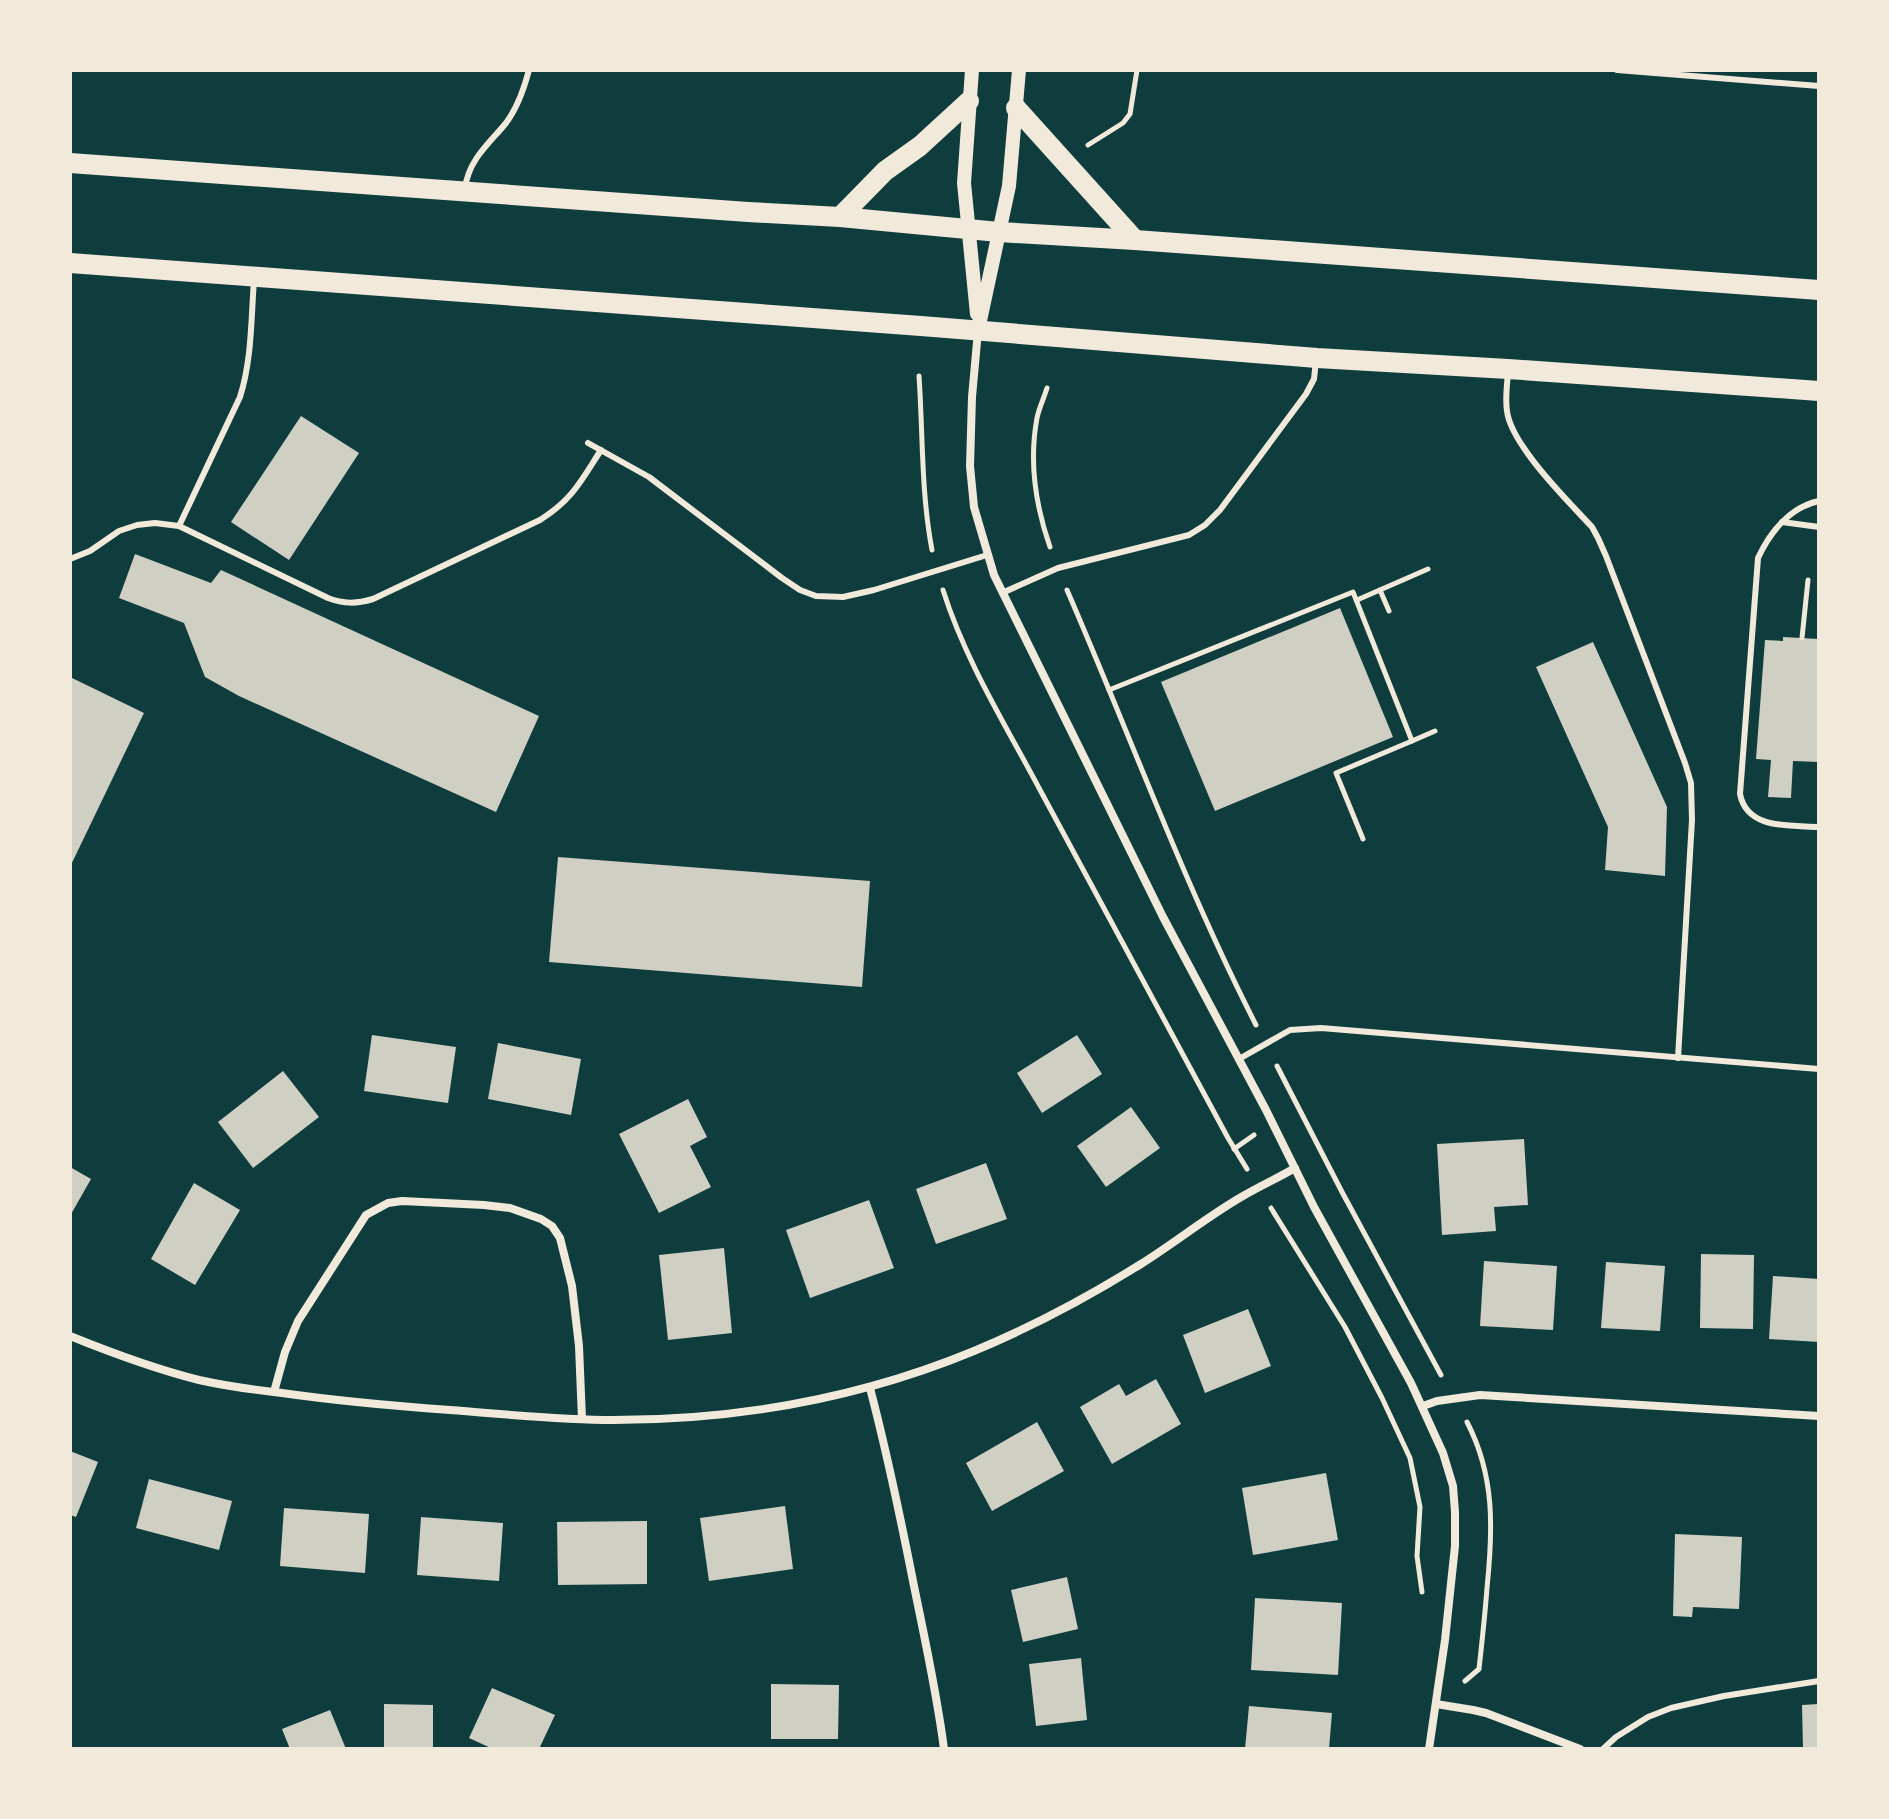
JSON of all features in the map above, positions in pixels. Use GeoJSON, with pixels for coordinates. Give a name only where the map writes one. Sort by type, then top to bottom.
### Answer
{"type":"FeatureCollection","features":[{"type":"Feature","properties":{"kind":"main road"},"geometry":{"type":"LineString","coordinates":[[840,217],[885,171],[920,146],[969,101]]}},
{"type":"Feature","properties":{"kind":"main road"},"geometry":{"type":"LineString","coordinates":[[1016,108],[1135,240]]}},
{"type":"Feature","properties":{"kind":"main road"},"geometry":{"type":"LineString","coordinates":[[70,163],[1819,290]]}},
{"type":"Feature","properties":{"kind":"main road"},"geometry":{"type":"LineString","coordinates":[[70,263],[1317,358],[1819,391]]}},
{"type":"Feature","properties":{"kind":"street"},"geometry":{"type":"LineString","coordinates":[[972,70],[964,183],[978,330]]}},
{"type":"Feature","properties":{"kind":"street"},"geometry":{"type":"LineString","coordinates":[[1019,70],[1009,186],[978,330],[970,466],[974,507],[987,555],[1002,593],[1163,917],[1314,1207],[1423,1406],[1443,1453],[1453,1486],[1455,1546],[1429,1749]]}},
{"type":"Feature","properties":{"kind":"street"},"geometry":{"type":"LineString","coordinates":[[70,1336],[170,1372],[212,1383],[274,1392],[394,1406],[582,1419],[636,1420],[722,1414],[834,1397],[870,1388],[973,1351],[1051,1315],[1142,1263],[1247,1193],[1295,1168]]}},
{"type":"Feature","properties":{"kind":"street"},"geometry":{"type":"LineString","coordinates":[[274,1392],[298,1321],[366,1215],[388,1203],[402,1201],[484,1205],[510,1208],[541,1219],[552,1226],[560,1238],[572,1286],[579,1346],[582,1419]]}},
{"type":"Feature","properties":{"kind":"street"},"geometry":{"type":"LineString","coordinates":[[870,1388],[929,1658],[944,1749]]}},
{"type":"Feature","properties":{"kind":"street"},"geometry":{"type":"LineString","coordinates":[[1423,1406],[1480,1395],[1819,1416]]}},
{"type":"Feature","properties":{"kind":"street"},"geometry":{"type":"LineString","coordinates":[[1436,1704],[1486,1713],[1580,1749]]}},
{"type":"Feature","properties":{"kind":"lane"},"geometry":{"type":"LineString","coordinates":[[465,192],[471,167],[515,108],[529,70]]}},
{"type":"Feature","properties":{"kind":"lane"},"geometry":{"type":"LineString","coordinates":[[1617,70],[1819,86]]}},
{"type":"Feature","properties":{"kind":"lane"},"geometry":{"type":"LineString","coordinates":[[179,526],[242,389],[249,358],[254,277]]}},
{"type":"Feature","properties":{"kind":"lane"},"geometry":{"type":"LineString","coordinates":[[1002,593],[1058,568],[1189,535],[1205,525],[1220,510],[1306,394],[1314,379],[1317,358]]}},
{"type":"Feature","properties":{"kind":"lane"},"geometry":{"type":"LineString","coordinates":[[1508,369],[1506,410],[1516,438],[1598,538],[1691,783],[1692,820],[1678,1058]]}},
{"type":"Feature","properties":{"kind":"lane"},"geometry":{"type":"LineString","coordinates":[[588,443],[649,477],[782,578],[816,596],[843,597],[874,590],[987,555]]}},
{"type":"Feature","properties":{"kind":"lane"},"geometry":{"type":"LineString","coordinates":[[70,559],[90,551],[119,531],[137,525],[155,523],[179,526],[328,598],[341,603],[361,603],[540,520],[571,496],[601,450]]}},
{"type":"Feature","properties":{"kind":"lane"},"geometry":{"type":"LineString","coordinates":[[1819,501],[1810,503],[1782,522],[1766,541],[1758,558],[1740,794],[1747,813],[1766,822],[1819,827]]}},
{"type":"Feature","properties":{"kind":"lane"},"geometry":{"type":"LineString","coordinates":[[1782,522],[1819,527]]}},
{"type":"Feature","properties":{"kind":"lane"},"geometry":{"type":"LineString","coordinates":[[1239,1059],[1290,1030],[1311,1028],[1819,1069]]}},
{"type":"Feature","properties":{"kind":"lane"},"geometry":{"type":"LineString","coordinates":[[1603,1749],[1648,1717],[1671,1708],[1819,1681]]}},
{"type":"Feature","properties":{"kind":"path"},"geometry":{"type":"LineString","coordinates":[[1080,150],[1123,123],[1130,114],[1137,70]]}},
{"type":"Feature","properties":{"kind":"path"},"geometry":{"type":"LineString","coordinates":[[919,376],[924,492]]}},
{"type":"Feature","properties":{"kind":"path"},"geometry":{"type":"LineString","coordinates":[[1035,472],[1035,433],[1047,388]]}},
{"type":"Feature","properties":{"kind":"path"},"geometry":{"type":"LineString","coordinates":[[1357,600],[1428,569]]}},
{"type":"Feature","properties":{"kind":"path"},"geometry":{"type":"LineString","coordinates":[[1802,638],[1808,580]]}},
{"type":"Feature","properties":{"kind":"path"},"geometry":{"type":"LineString","coordinates":[[1380,590],[1389,611]]}},
{"type":"Feature","properties":{"kind":"path"},"geometry":{"type":"LineString","coordinates":[[1109,690],[1353,592],[1412,741]]}},
{"type":"Feature","properties":{"kind":"path"},"geometry":{"type":"LineString","coordinates":[[1311,609],[1316,618]]}},
{"type":"Feature","properties":{"kind":"path"},"geometry":{"type":"LineString","coordinates":[[957,628],[1085,875],[1228,1138]]}},
{"type":"Feature","properties":{"kind":"path"},"geometry":{"type":"LineString","coordinates":[[1085,632],[1198,902],[1247,1007]]}},
{"type":"Feature","properties":{"kind":"path"},"geometry":{"type":"LineString","coordinates":[[1363,839],[1336,773],[1435,731]]}},
{"type":"Feature","properties":{"kind":"path"},"geometry":{"type":"LineString","coordinates":[[1285,1081],[1437,1369]]}},
{"type":"Feature","properties":{"kind":"path"},"geometry":{"type":"LineString","coordinates":[[1283,1227],[1345,1327],[1401,1435],[1412,1466],[1420,1507],[1417,1556]]}},
{"type":"Feature","properties":{"kind":"path"},"geometry":{"type":"LineString","coordinates":[[1476,1438],[1487,1480],[1492,1539],[1479,1669]]}},
{"type":"Feature","properties":{"kind":"building"},"geometry":{"type":"Polygon","coordinates":[[[301,416],[359,453],[289,560],[231,522],[301,416]]]}},
{"type":"Feature","properties":{"kind":"building"},"geometry":{"type":"Polygon","coordinates":[[[135,554],[211,583],[221,570],[539,716],[496,812],[239,696],[205,677],[184,623],[119,598],[135,554]]]}},
{"type":"Feature","properties":{"kind":"building"},"geometry":{"type":"Polygon","coordinates":[[[1340,608],[1393,737],[1215,811],[1161,682],[1340,608]]]}},
{"type":"Feature","properties":{"kind":"building"},"geometry":{"type":"Polygon","coordinates":[[[1783,637],[1819,639],[1819,762],[1793,761],[1791,798],[1768,797],[1771,760],[1756,759],[1765,640],[1783,641],[1783,637]]]}},
{"type":"Feature","properties":{"kind":"building"},"geometry":{"type":"Polygon","coordinates":[[[1593,642],[1667,807],[1665,876],[1605,870],[1608,827],[1536,667],[1593,642]]]}},
{"type":"Feature","properties":{"kind":"building"},"geometry":{"type":"Polygon","coordinates":[[[70,677],[144,713],[70,867],[70,677]]]}},
{"type":"Feature","properties":{"kind":"building"},"geometry":{"type":"Polygon","coordinates":[[[558,857],[870,881],[862,987],[549,962],[558,857]]]}},
{"type":"Feature","properties":{"kind":"building"},"geometry":{"type":"Polygon","coordinates":[[[372,1035],[456,1047],[448,1103],[364,1091],[372,1035]]]}},
{"type":"Feature","properties":{"kind":"building"},"geometry":{"type":"Polygon","coordinates":[[[1077,1035],[1102,1074],[1042,1113],[1017,1073],[1077,1035]]]}},
{"type":"Feature","properties":{"kind":"building"},"geometry":{"type":"Polygon","coordinates":[[[498,1043],[581,1059],[571,1115],[488,1099],[498,1043]]]}},
{"type":"Feature","properties":{"kind":"building"},"geometry":{"type":"Polygon","coordinates":[[[283,1071],[319,1117],[253,1168],[218,1122],[283,1071]]]}},
{"type":"Feature","properties":{"kind":"building"},"geometry":{"type":"Polygon","coordinates":[[[688,1099],[707,1137],[690,1146],[711,1187],[659,1213],[619,1134],[688,1099]]]}},
{"type":"Feature","properties":{"kind":"building"},"geometry":{"type":"Polygon","coordinates":[[[1131,1107],[1160,1148],[1106,1187],[1077,1146],[1131,1107]]]}},
{"type":"Feature","properties":{"kind":"building"},"geometry":{"type":"Polygon","coordinates":[[[1524,1139],[1528,1205],[1494,1207],[1496,1231],[1442,1235],[1437,1144],[1524,1139]]]}},
{"type":"Feature","properties":{"kind":"building"},"geometry":{"type":"Polygon","coordinates":[[[986,1163],[1007,1219],[936,1244],[916,1189],[986,1163]]]}},
{"type":"Feature","properties":{"kind":"building"},"geometry":{"type":"Polygon","coordinates":[[[70,1167],[91,1179],[70,1216],[70,1167]]]}},
{"type":"Feature","properties":{"kind":"building"},"geometry":{"type":"Polygon","coordinates":[[[194,1183],[240,1210],[195,1285],[151,1259],[194,1183]]]}},
{"type":"Feature","properties":{"kind":"building"},"geometry":{"type":"Polygon","coordinates":[[[869,1200],[894,1268],[810,1298],[786,1230],[869,1200]]]}},
{"type":"Feature","properties":{"kind":"building"},"geometry":{"type":"Polygon","coordinates":[[[724,1248],[732,1333],[668,1340],[659,1255],[724,1248]]]}},
{"type":"Feature","properties":{"kind":"building"},"geometry":{"type":"Polygon","coordinates":[[[1701,1254],[1754,1255],[1753,1329],[1700,1328],[1701,1254]]]}},
{"type":"Feature","properties":{"kind":"building"},"geometry":{"type":"Polygon","coordinates":[[[1484,1261],[1557,1266],[1553,1330],[1480,1326],[1484,1261]]]}},
{"type":"Feature","properties":{"kind":"building"},"geometry":{"type":"Polygon","coordinates":[[[1606,1262],[1665,1266],[1660,1331],[1601,1328],[1606,1262]]]}},
{"type":"Feature","properties":{"kind":"building"},"geometry":{"type":"Polygon","coordinates":[[[1773,1276],[1819,1279],[1819,1342],[1769,1339],[1773,1276]]]}},
{"type":"Feature","properties":{"kind":"building"},"geometry":{"type":"Polygon","coordinates":[[[1248,1309],[1271,1366],[1205,1393],[1183,1335],[1248,1309]]]}},
{"type":"Feature","properties":{"kind":"building"},"geometry":{"type":"Polygon","coordinates":[[[1156,1379],[1181,1424],[1112,1464],[1080,1407],[1119,1384],[1126,1396],[1156,1379]]]}},
{"type":"Feature","properties":{"kind":"building"},"geometry":{"type":"Polygon","coordinates":[[[1037,1422],[1064,1471],[992,1511],[966,1463],[1037,1422]]]}},
{"type":"Feature","properties":{"kind":"building"},"geometry":{"type":"Polygon","coordinates":[[[70,1451],[98,1462],[76,1517],[70,1515],[70,1451]]]}},
{"type":"Feature","properties":{"kind":"building"},"geometry":{"type":"Polygon","coordinates":[[[1326,1473],[1338,1540],[1253,1555],[1242,1488],[1326,1473]]]}},
{"type":"Feature","properties":{"kind":"building"},"geometry":{"type":"Polygon","coordinates":[[[149,1479],[232,1501],[219,1550],[136,1528],[149,1479]]]}},
{"type":"Feature","properties":{"kind":"building"},"geometry":{"type":"Polygon","coordinates":[[[785,1506],[793,1569],[709,1581],[700,1518],[785,1506]]]}},
{"type":"Feature","properties":{"kind":"building"},"geometry":{"type":"Polygon","coordinates":[[[284,1508],[369,1514],[365,1573],[280,1566],[284,1508]]]}},
{"type":"Feature","properties":{"kind":"building"},"geometry":{"type":"Polygon","coordinates":[[[421,1517],[503,1523],[499,1581],[417,1575],[421,1517]]]}},
{"type":"Feature","properties":{"kind":"building"},"geometry":{"type":"Polygon","coordinates":[[[647,1521],[647,1584],[558,1585],[557,1522],[647,1521]]]}},
{"type":"Feature","properties":{"kind":"building"},"geometry":{"type":"Polygon","coordinates":[[[1675,1534],[1742,1537],[1739,1609],[1693,1607],[1692,1617],[1673,1616],[1675,1534]]]}},
{"type":"Feature","properties":{"kind":"building"},"geometry":{"type":"Polygon","coordinates":[[[1067,1577],[1078,1629],[1023,1642],[1011,1590],[1067,1577]]]}},
{"type":"Feature","properties":{"kind":"building"},"geometry":{"type":"Polygon","coordinates":[[[1255,1598],[1342,1603],[1338,1675],[1251,1670],[1255,1598]]]}},
{"type":"Feature","properties":{"kind":"building"},"geometry":{"type":"Polygon","coordinates":[[[1081,1658],[1087,1720],[1036,1726],[1029,1664],[1081,1658]]]}},
{"type":"Feature","properties":{"kind":"building"},"geometry":{"type":"Polygon","coordinates":[[[771,1684],[839,1685],[838,1739],[771,1739],[771,1684]]]}},
{"type":"Feature","properties":{"kind":"building"},"geometry":{"type":"Polygon","coordinates":[[[492,1688],[555,1715],[539,1749],[493,1749],[469,1738],[492,1688]]]}},
{"type":"Feature","properties":{"kind":"building"},"geometry":{"type":"Polygon","coordinates":[[[384,1704],[433,1705],[433,1749],[384,1749],[384,1704]]]}},
{"type":"Feature","properties":{"kind":"building"},"geometry":{"type":"Polygon","coordinates":[[[1819,1704],[1819,1749],[1803,1749],[1802,1705],[1819,1704]]]}},
{"type":"Feature","properties":{"kind":"building"},"geometry":{"type":"Polygon","coordinates":[[[1249,1706],[1332,1713],[1329,1749],[1245,1749],[1249,1706]]]}},
{"type":"Feature","properties":{"kind":"building"},"geometry":{"type":"Polygon","coordinates":[[[330,1710],[346,1749],[290,1749],[282,1729],[330,1710]]]}}]}
